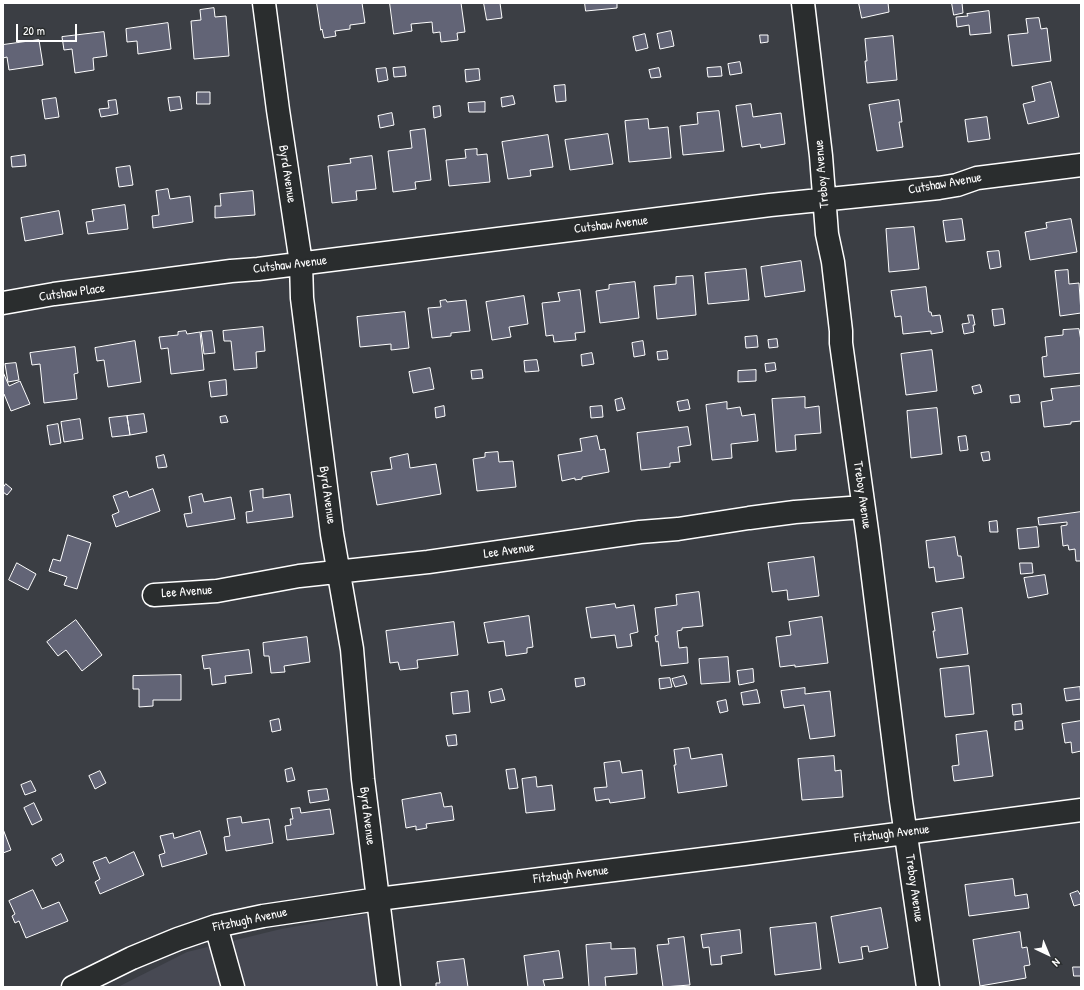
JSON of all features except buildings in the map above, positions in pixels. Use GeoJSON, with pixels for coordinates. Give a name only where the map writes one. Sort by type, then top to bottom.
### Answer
{"type":"FeatureCollection","features":[{"type":"Feature","properties":{"kind":"street","name":"Byrd Avenue"},"geometry":{"type":"LineString","coordinates":[[264,3],[278,110],[301,263],[302,298],[331,526],[352,649],[363,779],[389,987]]}},
{"type":"Feature","properties":{"kind":"street","name":"Treboy Avenue"},"geometry":{"type":"LineString","coordinates":[[802,3],[821,156],[827,234],[833,262],[839,308],[841,342],[901,801],[928,987]]}},
{"type":"Feature","properties":{"kind":"street","name":"Cutshaw Avenue"},"geometry":{"type":"LineString","coordinates":[[141,283],[770,205],[939,188],[957,185],[977,178],[1081,165]]}},
{"type":"Feature","properties":{"kind":"street","name":"Cutshaw Place"},"geometry":{"type":"LineString","coordinates":[[3,303],[54,294],[141,283]]}},
{"type":"Feature","properties":{"kind":"street","name":"Lee Avenue"},"geometry":{"type":"LineString","coordinates":[[154,594],[217,591],[299,576],[428,562],[772,515],[863,507]]}},
{"type":"Feature","properties":{"kind":"street","name":"Fitzhugh Avenue"},"geometry":{"type":"LineString","coordinates":[[73,987],[139,955],[178,939],[216,926],[263,916],[378,899],[744,854],[1081,810]]}},
{"type":"Feature","properties":{"kind":"street"},"geometry":{"type":"LineString","coordinates":[[216,926],[233,987]]}},
{"type":"Feature","properties":{"kind":"shaded area"},"geometry":{"type":"Polygon","coordinates":[[[367,914],[377,987],[118,987],[187,952],[281,929],[367,914]]]}}]}
